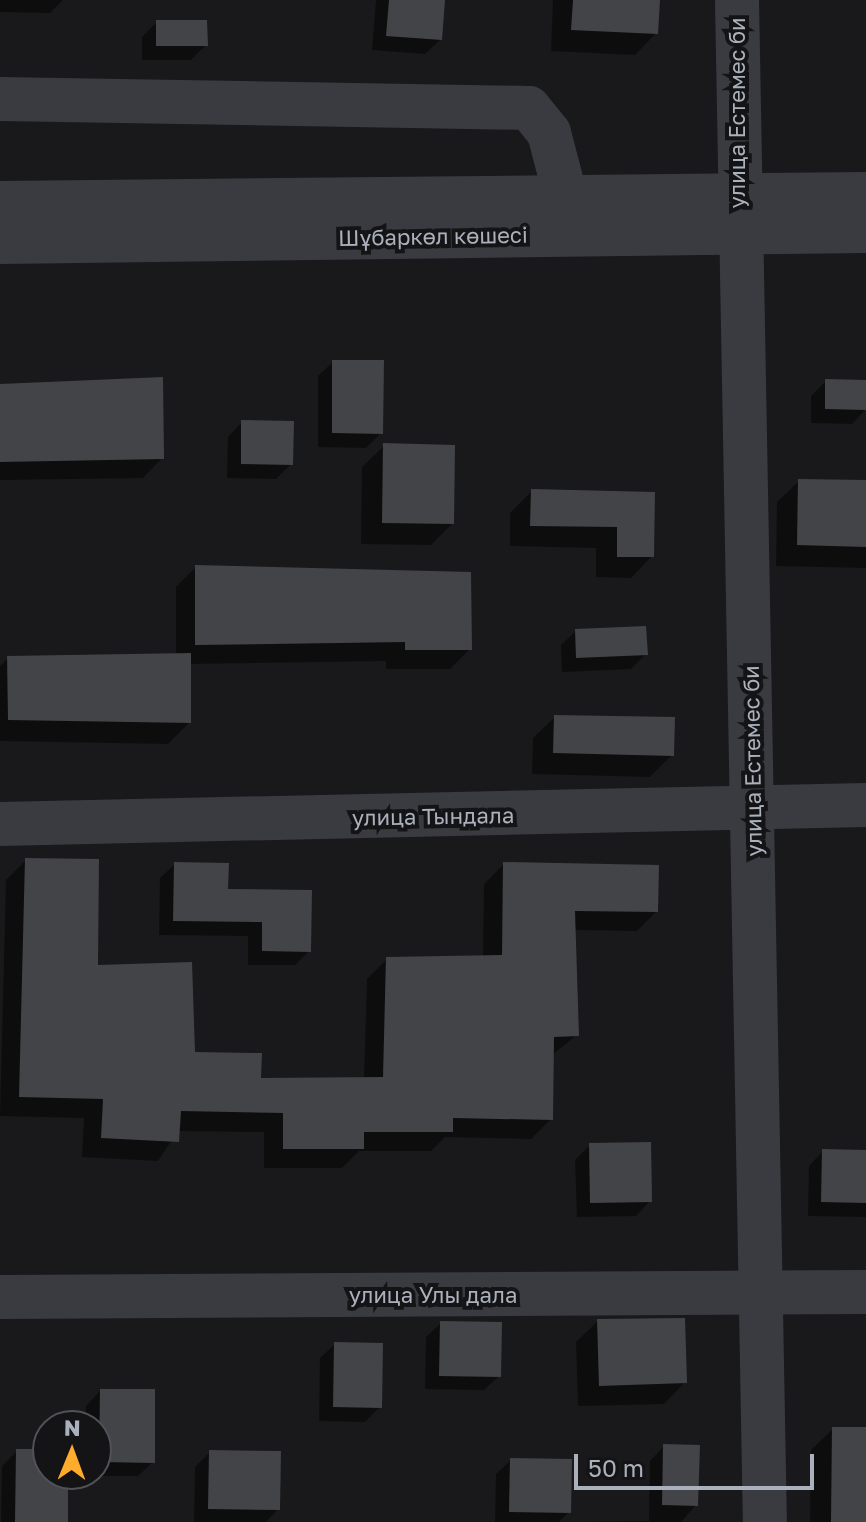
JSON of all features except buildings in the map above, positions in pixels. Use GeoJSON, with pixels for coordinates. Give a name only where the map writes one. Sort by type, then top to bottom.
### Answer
{"type":"FeatureCollection","features":[{"type":"Feature","properties":{"kind":"street","name":"улица Естемес би"},"geometry":{"type":"LineString","coordinates":[[737,0],[737,213],[754,810],[765,1522]]}},
{"type":"Feature","properties":{"kind":"street"},"geometry":{"type":"LineString","coordinates":[[0,99],[529,108],[549,133],[566,198]]}},
{"type":"Feature","properties":{"kind":"street","name":"Шұбаркөл көшесі"},"geometry":{"type":"LineString","coordinates":[[0,242],[737,213],[866,194]]}},
{"type":"Feature","properties":{"kind":"street","name":"Шұбаркөл көшесі"},"geometry":{"type":"LineString","coordinates":[[0,203],[566,198],[737,213],[866,231]]}},
{"type":"Feature","properties":{"kind":"street","name":"улица Тындала"},"geometry":{"type":"LineString","coordinates":[[0,824],[754,810],[866,805]]}},
{"type":"Feature","properties":{"kind":"street","name":"улица Улы дала"},"geometry":{"type":"LineString","coordinates":[[0,1297],[866,1292]]}}]}
